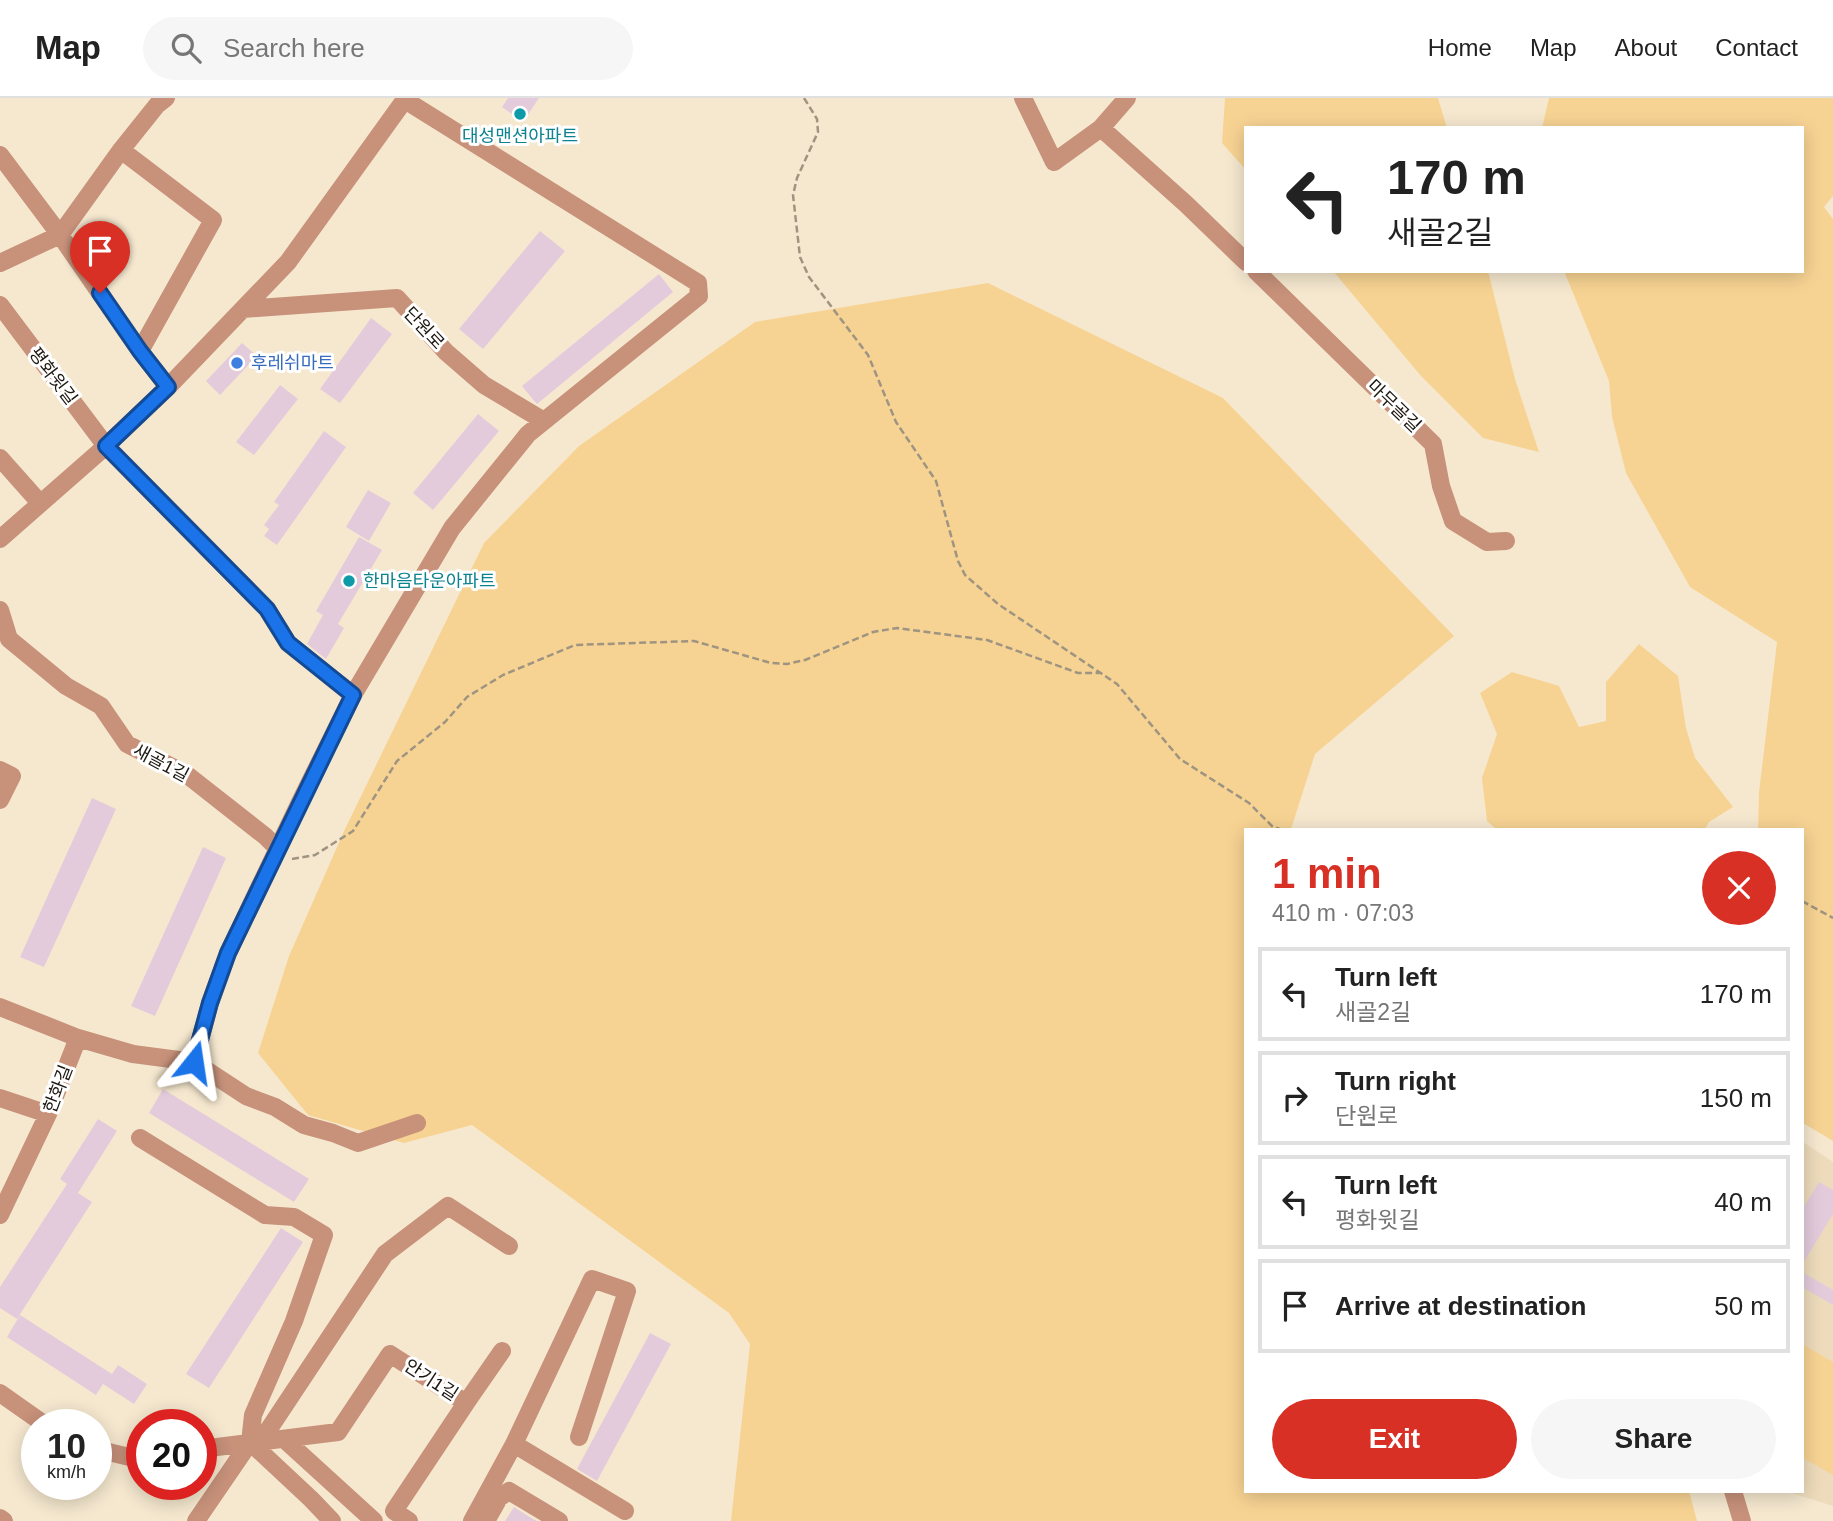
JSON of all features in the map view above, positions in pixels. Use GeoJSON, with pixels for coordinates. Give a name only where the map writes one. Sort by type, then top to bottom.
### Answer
{"type":"FeatureCollection","features":[{"type":"Feature","properties":{"kind":"street"},"geometry":{"type":"LineString","coordinates":[[1023,98],[1054,162],[1101,128],[1127,98]]}},
{"type":"Feature","properties":{"kind":"street"},"geometry":{"type":"LineString","coordinates":[[0,539],[106,446],[168,387],[288,262],[405,99],[698,283],[699,296],[528,434],[452,528],[353,695],[278,849],[228,953],[210,1003],[194,1062]]}},
{"type":"Feature","properties":{"kind":"street"},"geometry":{"type":"LineString","coordinates":[[0,263],[60,235],[158,100]]}},
{"type":"Feature","properties":{"kind":"street"},"geometry":{"type":"LineString","coordinates":[[1101,128],[1244,260]]}},
{"type":"Feature","properties":{"kind":"street"},"geometry":{"type":"LineString","coordinates":[[121,150],[213,220],[140,351]]}},
{"type":"Feature","properties":{"kind":"street"},"geometry":{"type":"LineString","coordinates":[[0,155],[168,387]]}},
{"type":"Feature","properties":{"kind":"street","name":"마무골길"},"geometry":{"type":"LineString","coordinates":[[1258,273],[1433,444],[1441,486],[1453,521],[1487,542],[1506,541]]}},
{"type":"Feature","properties":{"kind":"street","name":"단원로"},"geometry":{"type":"LineString","coordinates":[[243,309],[397,298],[446,352],[484,385],[544,421]]}},
{"type":"Feature","properties":{"kind":"street","name":"평화윗길"},"geometry":{"type":"LineString","coordinates":[[0,305],[106,446],[267,609],[288,643],[353,695]]}},
{"type":"Feature","properties":{"kind":"street"},"geometry":{"type":"LineString","coordinates":[[0,458],[40,503]]}},
{"type":"Feature","properties":{"kind":"street","name":"새골1길"},"geometry":{"type":"LineString","coordinates":[[0,610],[9,639],[66,686],[102,706],[127,744],[186,774],[278,849]]}},
{"type":"Feature","properties":{"kind":"street"},"geometry":{"type":"LineString","coordinates":[[0,770],[12,776],[0,800]]}},
{"type":"Feature","properties":{"kind":"street"},"geometry":{"type":"LineString","coordinates":[[0,1007],[78,1038],[133,1054],[194,1062],[246,1097],[275,1107],[304,1125],[358,1143],[417,1123]]}},
{"type":"Feature","properties":{"kind":"street","name":"한화길"},"geometry":{"type":"LineString","coordinates":[[0,1215],[48,1114],[78,1038]]}},
{"type":"Feature","properties":{"kind":"street"},"geometry":{"type":"LineString","coordinates":[[0,1098],[48,1114]]}},
{"type":"Feature","properties":{"kind":"street"},"geometry":{"type":"LineString","coordinates":[[139,1138],[265,1215],[294,1217],[324,1235],[294,1321],[253,1415],[255,1441],[332,1521]]}},
{"type":"Feature","properties":{"kind":"street"},"geometry":{"type":"LineString","coordinates":[[196,1521],[385,1254],[447,1206],[509,1246]]}},
{"type":"Feature","properties":{"kind":"street"},"geometry":{"type":"LineString","coordinates":[[471,1521],[514,1444],[592,1279],[627,1292],[579,1437]]}},
{"type":"Feature","properties":{"kind":"street"},"geometry":{"type":"LineString","coordinates":[[466,1403],[502,1351]]}},
{"type":"Feature","properties":{"kind":"street","name":"안기1길"},"geometry":{"type":"LineString","coordinates":[[217,1447],[338,1432],[390,1354],[466,1403],[394,1511],[409,1521]]}},
{"type":"Feature","properties":{"kind":"street"},"geometry":{"type":"LineString","coordinates":[[0,1393],[23,1409]]}},
{"type":"Feature","properties":{"kind":"street"},"geometry":{"type":"LineString","coordinates":[[284,1439],[374,1521]]}},
{"type":"Feature","properties":{"kind":"street"},"geometry":{"type":"LineString","coordinates":[[514,1444],[625,1511]]}},
{"type":"Feature","properties":{"kind":"street"},"geometry":{"type":"LineString","coordinates":[[486,1521],[499,1498],[509,1491],[559,1521]]}},
{"type":"Feature","properties":{"kind":"street"},"geometry":{"type":"LineString","coordinates":[[1734,1493],[1742,1521]]}},
{"type":"Feature","properties":{"kind":"path"},"geometry":{"type":"LineString","coordinates":[[804,98],[817,119],[817,132],[797,178],[793,195],[800,257],[809,277],[868,355],[895,422],[936,481],[958,561],[965,575],[998,604],[1117,684],[1180,759],[1249,803],[1278,828]]}},
{"type":"Feature","properties":{"kind":"path"},"geometry":{"type":"LineString","coordinates":[[278,849],[293,860],[315,855],[353,831],[397,761],[445,722],[467,697],[503,675],[575,645],[694,641],[771,663],[788,664],[805,660],[873,632],[897,628],[987,640],[1078,673],[1099,673]]}},
{"type":"Feature","properties":{"kind":"path"},"geometry":{"type":"LineString","coordinates":[[1804,902],[1833,918]]}},
{"type":"Feature","properties":{"kind":"shaded area"},"geometry":{"type":"Polygon","coordinates":[[[1225,98],[1438,98],[1446,126],[1244,126],[1244,168],[1222,143],[1225,98]]]}},
{"type":"Feature","properties":{"kind":"shaded area"},"geometry":{"type":"Polygon","coordinates":[[[1549,98],[1833,98],[1833,196],[1824,207],[1833,219],[1833,1141],[1804,1124],[1804,828],[1758,828],[1759,792],[1777,642],[1690,587],[1626,473],[1612,417],[1609,381],[1565,273],[1804,273],[1804,126],[1542,126],[1549,98]]]}},
{"type":"Feature","properties":{"kind":"shaded area"},"geometry":{"type":"Polygon","coordinates":[[[1335,273],[1488,273],[1515,379],[1539,452],[1483,438],[1421,376],[1335,273]]]}},
{"type":"Feature","properties":{"kind":"shaded area"},"geometry":{"type":"Polygon","coordinates":[[[988,283],[1223,398],[1454,636],[1315,754],[1291,828],[1244,828],[1244,1493],[1690,1493],[1697,1521],[731,1521],[750,1344],[729,1313],[472,1125],[404,1143],[308,1115],[258,1053],[289,956],[345,829],[484,543],[579,446],[755,322],[988,283]]]}},
{"type":"Feature","properties":{"kind":"shaded area"},"geometry":{"type":"Polygon","coordinates":[[[1639,644],[1678,676],[1686,728],[1695,758],[1733,807],[1709,822],[1706,828],[1495,828],[1487,821],[1482,778],[1497,734],[1480,693],[1512,672],[1559,686],[1579,727],[1606,721],[1606,682],[1639,644]]]}},
{"type":"Feature","properties":{"kind":"shaded area"},"geometry":{"type":"Polygon","coordinates":[[[1804,1143],[1833,1162],[1833,1506],[1791,1493],[1804,1493],[1804,1143]]]}},
{"type":"Feature","properties":{"kind":"shaded area"},"geometry":{"type":"Polygon","coordinates":[[[1804,1345],[1833,1362],[1833,1475],[1804,1459],[1804,1345]]]}},
{"type":"Feature","properties":{"kind":"building","name":"대성맨션아파트"},"geometry":{"type":"Polygon","coordinates":[[[508,98],[539,98],[523,122],[502,107],[508,98]]]}},
{"type":"Feature","properties":{"kind":"building"},"geometry":{"type":"Polygon","coordinates":[[[540,231],[565,251],[483,349],[459,329],[540,231]]]}},
{"type":"Feature","properties":{"kind":"building"},"geometry":{"type":"Polygon","coordinates":[[[659,274],[673,292],[537,404],[522,386],[659,274]]]}},
{"type":"Feature","properties":{"kind":"building"},"geometry":{"type":"Polygon","coordinates":[[[371,318],[392,334],[340,403],[320,389],[371,318]]]}},
{"type":"Feature","properties":{"kind":"building","name":"후레쉬마트"},"geometry":{"type":"Polygon","coordinates":[[[242,343],[257,356],[220,395],[206,381],[242,343]]]}},
{"type":"Feature","properties":{"kind":"building"},"geometry":{"type":"Polygon","coordinates":[[[280,385],[298,399],[254,455],[236,442],[280,385]]]}},
{"type":"Feature","properties":{"kind":"building"},"geometry":{"type":"Polygon","coordinates":[[[478,414],[499,431],[433,510],[413,493],[478,414]]]}},
{"type":"Feature","properties":{"kind":"building"},"geometry":{"type":"Polygon","coordinates":[[[324,431],[346,447],[277,545],[264,536],[269,529],[264,525],[279,505],[274,502],[324,431]]]}},
{"type":"Feature","properties":{"kind":"building"},"geometry":{"type":"Polygon","coordinates":[[[368,490],[391,503],[369,541],[346,527],[368,490]]]}},
{"type":"Feature","properties":{"kind":"building","name":"한마음타운아파트"},"geometry":{"type":"Polygon","coordinates":[[[359,537],[382,550],[338,624],[344,628],[326,659],[307,644],[323,615],[316,611],[359,537]]]}},
{"type":"Feature","properties":{"kind":"building"},"geometry":{"type":"Polygon","coordinates":[[[92,798],[116,809],[44,967],[20,957],[92,798]]]}},
{"type":"Feature","properties":{"kind":"building"},"geometry":{"type":"Polygon","coordinates":[[[203,847],[226,858],[155,1016],[131,1006],[203,847]]]}},
{"type":"Feature","properties":{"kind":"building"},"geometry":{"type":"Polygon","coordinates":[[[163,1089],[309,1179],[294,1202],[149,1113],[163,1089]]]}},
{"type":"Feature","properties":{"kind":"building"},"geometry":{"type":"Polygon","coordinates":[[[98,1119],[117,1131],[78,1193],[92,1202],[17,1319],[0,1308],[0,1287],[67,1184],[60,1179],[98,1119]]]}},
{"type":"Feature","properties":{"kind":"building"},"geometry":{"type":"Polygon","coordinates":[[[1819,1182],[1833,1190],[1833,1214],[1804,1262],[1804,1207],[1819,1182]]]}},
{"type":"Feature","properties":{"kind":"building"},"geometry":{"type":"Polygon","coordinates":[[[281,1228],[303,1242],[209,1388],[186,1374],[281,1228]]]}},
{"type":"Feature","properties":{"kind":"building"},"geometry":{"type":"Polygon","coordinates":[[[1804,1273],[1833,1290],[1833,1305],[1804,1288],[1804,1273]]]}},
{"type":"Feature","properties":{"kind":"building"},"geometry":{"type":"Polygon","coordinates":[[[20,1315],[112,1374],[118,1365],[147,1384],[134,1404],[103,1384],[96,1395],[7,1337],[20,1315]]]}},
{"type":"Feature","properties":{"kind":"building"},"geometry":{"type":"Polygon","coordinates":[[[650,1333],[671,1344],[597,1481],[577,1469],[650,1333]]]}},
{"type":"Feature","properties":{"kind":"building"},"geometry":{"type":"Polygon","coordinates":[[[514,1507],[533,1519],[537,1521],[505,1521],[514,1507]]]}},
{"type":"Feature","properties":{"kind":"place","name":"대성맨션아파트"},"geometry":{"type":"Point","coordinates":[520,114]}},
{"type":"Feature","properties":{"kind":"place","name":"후레쉬마트"},"geometry":{"type":"Point","coordinates":[237,363]}},
{"type":"Feature","properties":{"kind":"place","name":"한마음타운아파트"},"geometry":{"type":"Point","coordinates":[349,581]}},
{"type":"Feature","properties":{"kind":"route"},"geometry":{"type":"LineString","coordinates":[[100,293],[168,387],[106,446],[267,609],[288,643],[353,695],[228,953],[210,1003],[194,1062]]}}]}
